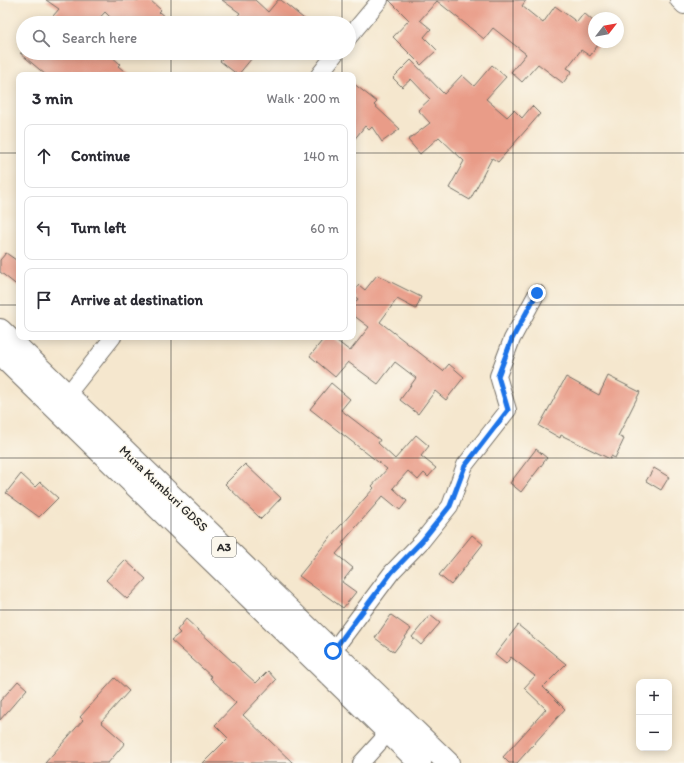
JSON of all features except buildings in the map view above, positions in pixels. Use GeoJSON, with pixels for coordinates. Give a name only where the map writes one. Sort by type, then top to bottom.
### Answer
{"type":"FeatureCollection","features":[{"type":"Feature","properties":{"kind":"highway","name":"Muna Kumburi GDSS"},"geometry":{"type":"LineString","coordinates":[[0,330],[448,763]]}},
{"type":"Feature","properties":{"kind":"highway","name":"Muna Kumburi GDSS"},"geometry":{"type":"LineString","coordinates":[[0,354],[420,763]]}},
{"type":"Feature","properties":{"kind":"street"},"geometry":{"type":"LineString","coordinates":[[356,29],[380,0]]}},
{"type":"Feature","properties":{"kind":"street"},"geometry":{"type":"LineString","coordinates":[[678,0],[684,6]]}},
{"type":"Feature","properties":{"kind":"street"},"geometry":{"type":"LineString","coordinates":[[321,72],[331,60]]}},
{"type":"Feature","properties":{"kind":"street"},"geometry":{"type":"LineString","coordinates":[[333,651],[392,572],[422,541],[450,506],[465,466],[508,410],[498,376],[512,339],[537,293]]}},
{"type":"Feature","properties":{"kind":"street"},"geometry":{"type":"LineString","coordinates":[[67,395],[111,340]]}},
{"type":"Feature","properties":{"kind":"street"},"geometry":{"type":"LineString","coordinates":[[361,763],[389,732]]}},
{"type":"Feature","properties":{"kind":"route"},"geometry":{"type":"LineString","coordinates":[[333,651],[392,572],[422,541],[450,506],[465,466],[508,410],[498,376],[512,339],[537,293]]}}]}
